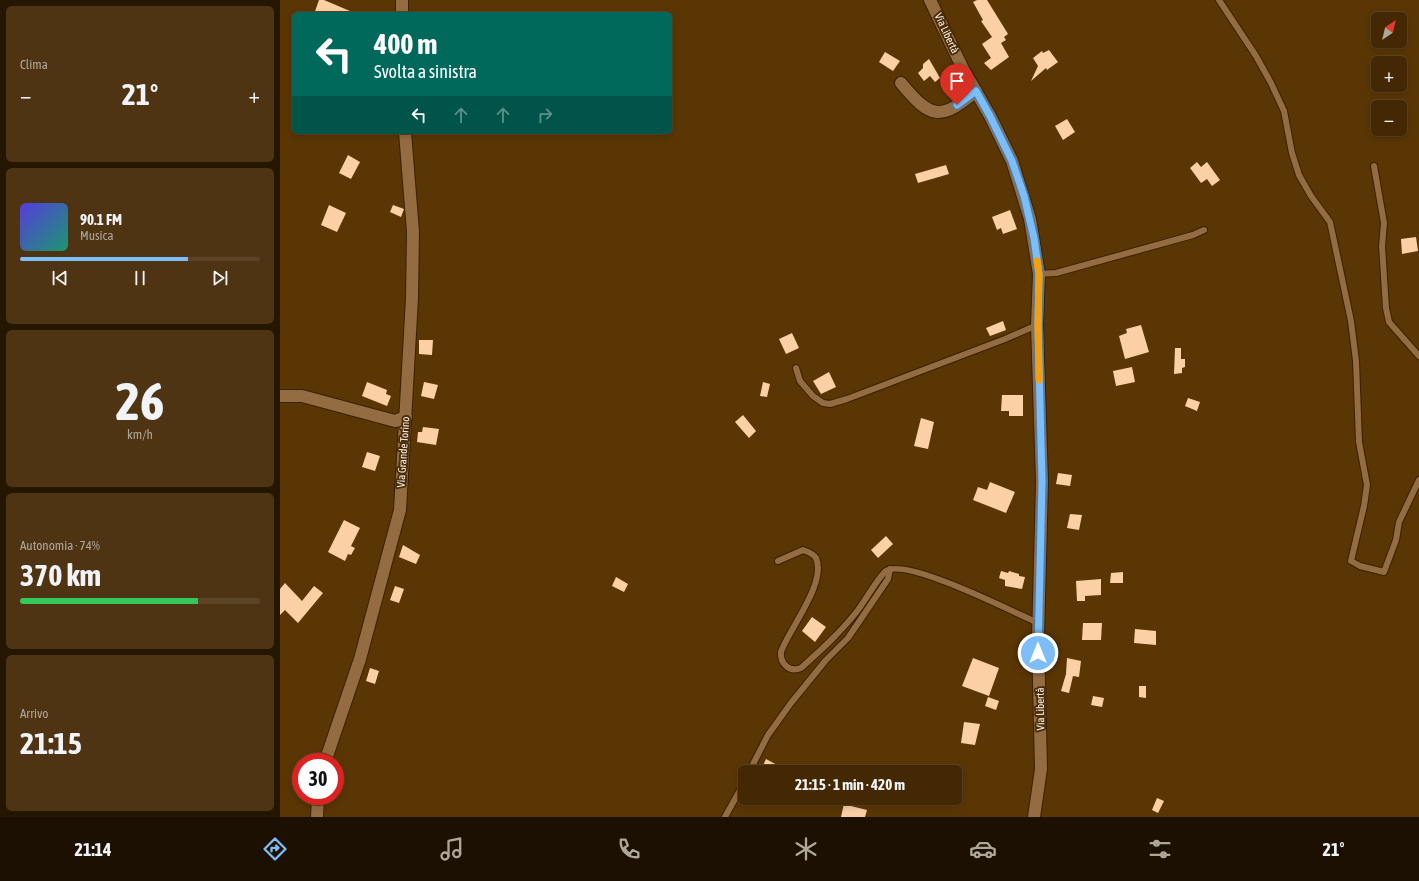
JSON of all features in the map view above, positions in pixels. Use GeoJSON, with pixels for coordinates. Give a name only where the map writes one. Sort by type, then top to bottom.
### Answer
{"type":"FeatureCollection","features":[{"type":"Feature","properties":{"kind":"street"},"geometry":{"type":"LineString","coordinates":[[402,0],[402,12]]}},
{"type":"Feature","properties":{"kind":"street","name":"Via Libertà"},"geometry":{"type":"LineString","coordinates":[[930,0],[963,69],[990,116],[1012,161],[1024,196],[1034,238],[1039,274],[1038,325],[1042,482],[1038,623],[1041,768],[1034,817]]}},
{"type":"Feature","properties":{"kind":"street"},"geometry":{"type":"LineString","coordinates":[[901,83],[922,106],[934,112],[946,110],[957,105],[976,91]]}},
{"type":"Feature","properties":{"kind":"street","name":"Via Grande Torino"},"geometry":{"type":"LineString","coordinates":[[328,753],[360,659],[400,510],[412,298],[413,232],[405,134]]}},
{"type":"Feature","properties":{"kind":"street"},"geometry":{"type":"LineString","coordinates":[[280,396],[302,396],[394,421],[406,417]]}},
{"type":"Feature","properties":{"kind":"street"},"geometry":{"type":"LineString","coordinates":[[317,817],[318,805]]}},
{"type":"Feature","properties":{"kind":"lane"},"geometry":{"type":"LineString","coordinates":[[1220,0],[1256,56],[1271,83],[1284,111],[1292,153],[1299,175],[1330,222],[1351,320],[1356,361],[1359,442],[1367,485],[1364,506],[1351,561],[1360,566],[1384,572],[1396,540],[1399,522],[1419,480]]}},
{"type":"Feature","properties":{"kind":"lane"},"geometry":{"type":"LineString","coordinates":[[1374,166],[1384,223],[1382,246],[1386,308],[1389,322],[1419,356]]}},
{"type":"Feature","properties":{"kind":"lane"},"geometry":{"type":"LineString","coordinates":[[1039,274],[1056,273],[1193,235],[1204,230]]}},
{"type":"Feature","properties":{"kind":"lane"},"geometry":{"type":"LineString","coordinates":[[796,368],[800,381],[814,396],[823,403],[830,404],[847,399],[1005,339],[1038,325]]}},
{"type":"Feature","properties":{"kind":"lane"},"geometry":{"type":"LineString","coordinates":[[778,562],[804,550],[811,553],[816,558],[817,566],[813,589],[781,652],[781,658],[784,665],[796,670],[801,668],[826,646],[843,628],[859,609],[881,576],[890,569],[902,568],[913,571],[978,594],[1038,623]]}},
{"type":"Feature","properties":{"kind":"lane"},"geometry":{"type":"LineString","coordinates":[[753,765],[768,735],[806,684],[826,660],[848,638],[888,579],[890,569]]}},
{"type":"Feature","properties":{"kind":"lane"},"geometry":{"type":"LineString","coordinates":[[725,817],[738,794]]}},
{"type":"Feature","properties":{"kind":"building"},"geometry":{"type":"Polygon","coordinates":[[[319,0],[324,0],[352,12],[315,12],[319,0]]]}},
{"type":"Feature","properties":{"kind":"building"},"geometry":{"type":"Polygon","coordinates":[[[977,0],[987,0],[1008,34],[1004,37],[1006,40],[1001,43],[1009,57],[991,70],[984,63],[991,58],[982,44],[992,37],[981,21],[983,20],[973,2],[977,0]]]}},
{"type":"Feature","properties":{"kind":"building"},"geometry":{"type":"Polygon","coordinates":[[[1049,50],[1058,62],[1047,70],[1046,68],[1031,81],[1038,66],[1033,58],[1042,51],[1043,53],[1049,50]]]}},
{"type":"Feature","properties":{"kind":"building"},"geometry":{"type":"Polygon","coordinates":[[[885,52],[900,61],[893,71],[879,62],[885,52]]]}},
{"type":"Feature","properties":{"kind":"building"},"geometry":{"type":"Polygon","coordinates":[[[929,59],[940,78],[935,82],[930,76],[924,81],[918,73],[923,68],[923,64],[929,59]]]}},
{"type":"Feature","properties":{"kind":"building"},"geometry":{"type":"Polygon","coordinates":[[[1067,119],[1075,132],[1063,140],[1055,126],[1067,119]]]}},
{"type":"Feature","properties":{"kind":"building"},"geometry":{"type":"Polygon","coordinates":[[[348,155],[360,162],[351,179],[339,173],[348,155]]]}},
{"type":"Feature","properties":{"kind":"building"},"geometry":{"type":"Polygon","coordinates":[[[1197,162],[1201,167],[1207,162],[1220,180],[1212,186],[1207,179],[1201,183],[1190,168],[1197,162]]]}},
{"type":"Feature","properties":{"kind":"building"},"geometry":{"type":"Polygon","coordinates":[[[946,165],[949,174],[918,183],[915,174],[946,165]]]}},
{"type":"Feature","properties":{"kind":"building"},"geometry":{"type":"Polygon","coordinates":[[[329,205],[346,213],[337,232],[321,225],[329,205]]]}},
{"type":"Feature","properties":{"kind":"building"},"geometry":{"type":"Polygon","coordinates":[[[393,205],[404,209],[401,217],[390,212],[393,205]]]}},
{"type":"Feature","properties":{"kind":"building"},"geometry":{"type":"Polygon","coordinates":[[[1010,210],[1017,229],[1003,234],[1001,228],[997,230],[992,217],[1010,210]]]}},
{"type":"Feature","properties":{"kind":"building"},"geometry":{"type":"Polygon","coordinates":[[[1416,237],[1418,251],[1402,254],[1401,239],[1416,237]]]}},
{"type":"Feature","properties":{"kind":"building"},"geometry":{"type":"Polygon","coordinates":[[[1003,321],[1006,330],[990,336],[986,328],[1003,321]]]}},
{"type":"Feature","properties":{"kind":"building"},"geometry":{"type":"Polygon","coordinates":[[[1141,325],[1149,352],[1125,359],[1119,336],[1127,333],[1126,329],[1141,325]]]}},
{"type":"Feature","properties":{"kind":"building"},"geometry":{"type":"Polygon","coordinates":[[[792,333],[799,348],[786,354],[779,339],[792,333]]]}},
{"type":"Feature","properties":{"kind":"building"},"geometry":{"type":"Polygon","coordinates":[[[419,340],[433,340],[432,355],[419,354],[419,340]]]}},
{"type":"Feature","properties":{"kind":"building"},"geometry":{"type":"Polygon","coordinates":[[[1175,348],[1181,348],[1181,359],[1185,359],[1185,367],[1182,368],[1182,373],[1174,374],[1175,348]]]}},
{"type":"Feature","properties":{"kind":"building"},"geometry":{"type":"Polygon","coordinates":[[[1132,367],[1135,382],[1116,386],[1113,371],[1132,367]]]}},
{"type":"Feature","properties":{"kind":"building"},"geometry":{"type":"Polygon","coordinates":[[[829,372],[836,387],[821,394],[813,381],[829,372]]]}},
{"type":"Feature","properties":{"kind":"building"},"geometry":{"type":"Polygon","coordinates":[[[367,382],[387,390],[386,394],[391,396],[387,406],[362,396],[367,382]]]}},
{"type":"Feature","properties":{"kind":"building"},"geometry":{"type":"Polygon","coordinates":[[[424,382],[438,385],[434,399],[421,396],[424,382]]]}},
{"type":"Feature","properties":{"kind":"building"},"geometry":{"type":"Polygon","coordinates":[[[763,382],[770,384],[767,397],[760,396],[763,382]]]}},
{"type":"Feature","properties":{"kind":"building"},"geometry":{"type":"Polygon","coordinates":[[[1002,395],[1023,395],[1023,416],[1009,416],[1009,411],[1001,411],[1002,395]]]}},
{"type":"Feature","properties":{"kind":"building"},"geometry":{"type":"Polygon","coordinates":[[[1188,398],[1200,402],[1197,411],[1185,406],[1188,398]]]}},
{"type":"Feature","properties":{"kind":"building"},"geometry":{"type":"Polygon","coordinates":[[[743,415],[756,431],[749,438],[735,422],[743,415]]]}},
{"type":"Feature","properties":{"kind":"building"},"geometry":{"type":"Polygon","coordinates":[[[921,418],[934,422],[928,449],[914,446],[921,418]]]}},
{"type":"Feature","properties":{"kind":"building"},"geometry":{"type":"Polygon","coordinates":[[[423,427],[439,429],[436,445],[417,442],[418,432],[422,432],[423,427]]]}},
{"type":"Feature","properties":{"kind":"building"},"geometry":{"type":"Polygon","coordinates":[[[367,452],[380,456],[375,471],[362,467],[367,452]]]}},
{"type":"Feature","properties":{"kind":"building"},"geometry":{"type":"Polygon","coordinates":[[[1058,473],[1072,475],[1070,486],[1056,484],[1058,473]]]}},
{"type":"Feature","properties":{"kind":"building"},"geometry":{"type":"Polygon","coordinates":[[[990,482],[1015,492],[1006,513],[973,500],[978,487],[987,490],[990,482]]]}},
{"type":"Feature","properties":{"kind":"building"},"geometry":{"type":"Polygon","coordinates":[[[1070,514],[1082,515],[1079,530],[1067,528],[1070,514]]]}},
{"type":"Feature","properties":{"kind":"building"},"geometry":{"type":"Polygon","coordinates":[[[344,520],[360,528],[351,546],[355,548],[351,555],[348,554],[345,561],[328,552],[344,520]]]}},
{"type":"Feature","properties":{"kind":"building"},"geometry":{"type":"Polygon","coordinates":[[[886,536],[893,544],[878,558],[871,550],[886,536]]]}},
{"type":"Feature","properties":{"kind":"building"},"geometry":{"type":"Polygon","coordinates":[[[403,545],[420,555],[416,564],[399,557],[403,545]]]}},
{"type":"Feature","properties":{"kind":"building"},"geometry":{"type":"Polygon","coordinates":[[[1001,571],[1008,573],[1009,571],[1025,577],[1022,589],[1005,586],[1005,580],[999,578],[1001,571]]]}},
{"type":"Feature","properties":{"kind":"building"},"geometry":{"type":"Polygon","coordinates":[[[1123,572],[1123,583],[1110,583],[1111,573],[1123,572]]]}},
{"type":"Feature","properties":{"kind":"building"},"geometry":{"type":"Polygon","coordinates":[[[616,577],[628,584],[624,592],[612,586],[616,577]]]}},
{"type":"Feature","properties":{"kind":"building"},"geometry":{"type":"Polygon","coordinates":[[[1101,579],[1101,595],[1085,596],[1085,601],[1077,601],[1076,581],[1101,579]]]}},
{"type":"Feature","properties":{"kind":"building"},"geometry":{"type":"Polygon","coordinates":[[[285,583],[302,601],[314,586],[323,593],[298,623],[285,610],[280,615],[280,589],[285,583]]]}},
{"type":"Feature","properties":{"kind":"building"},"geometry":{"type":"Polygon","coordinates":[[[395,586],[404,589],[399,603],[390,600],[395,586]]]}},
{"type":"Feature","properties":{"kind":"building"},"geometry":{"type":"Polygon","coordinates":[[[812,617],[826,627],[815,642],[802,631],[812,617]]]}},
{"type":"Feature","properties":{"kind":"building"},"geometry":{"type":"Polygon","coordinates":[[[1083,623],[1102,623],[1101,640],[1082,640],[1083,623]]]}},
{"type":"Feature","properties":{"kind":"building"},"geometry":{"type":"Polygon","coordinates":[[[1135,629],[1156,631],[1156,645],[1134,643],[1135,629]]]}},
{"type":"Feature","properties":{"kind":"building"},"geometry":{"type":"Polygon","coordinates":[[[973,658],[999,668],[989,696],[962,686],[973,658]]]}},
{"type":"Feature","properties":{"kind":"building"},"geometry":{"type":"Polygon","coordinates":[[[1067,658],[1081,661],[1079,677],[1073,676],[1069,693],[1061,691],[1066,674],[1067,658]]]}},
{"type":"Feature","properties":{"kind":"building"},"geometry":{"type":"Polygon","coordinates":[[[370,668],[379,671],[375,684],[366,681],[370,668]]]}},
{"type":"Feature","properties":{"kind":"building"},"geometry":{"type":"Polygon","coordinates":[[[1139,686],[1146,686],[1146,698],[1139,697],[1139,686]]]}},
{"type":"Feature","properties":{"kind":"building"},"geometry":{"type":"Polygon","coordinates":[[[1093,696],[1104,698],[1102,707],[1091,705],[1093,696]]]}},
{"type":"Feature","properties":{"kind":"building"},"geometry":{"type":"Polygon","coordinates":[[[988,697],[999,701],[996,710],[985,706],[988,697]]]}},
{"type":"Feature","properties":{"kind":"building"},"geometry":{"type":"Polygon","coordinates":[[[964,722],[980,724],[975,745],[961,743],[964,722]]]}},
{"type":"Feature","properties":{"kind":"building"},"geometry":{"type":"Polygon","coordinates":[[[766,759],[777,765],[763,765],[766,759]]]}},
{"type":"Feature","properties":{"kind":"building"},"geometry":{"type":"Polygon","coordinates":[[[1157,798],[1164,801],[1158,813],[1152,810],[1157,798]]]}},
{"type":"Feature","properties":{"kind":"building"},"geometry":{"type":"Polygon","coordinates":[[[844,805],[851,805],[867,810],[865,817],[841,817],[844,805]]]}},
{"type":"Feature","properties":{"kind":"slow traffic"},"geometry":{"type":"LineString","coordinates":[[1037,261],[1039,274],[1039,380]]}},
{"type":"Feature","properties":{"kind":"route"},"geometry":{"type":"LineString","coordinates":[[957,105],[976,91],[1012,161],[1024,196],[1034,238],[1039,274],[1038,325],[1042,482],[1038,653]]}}]}
